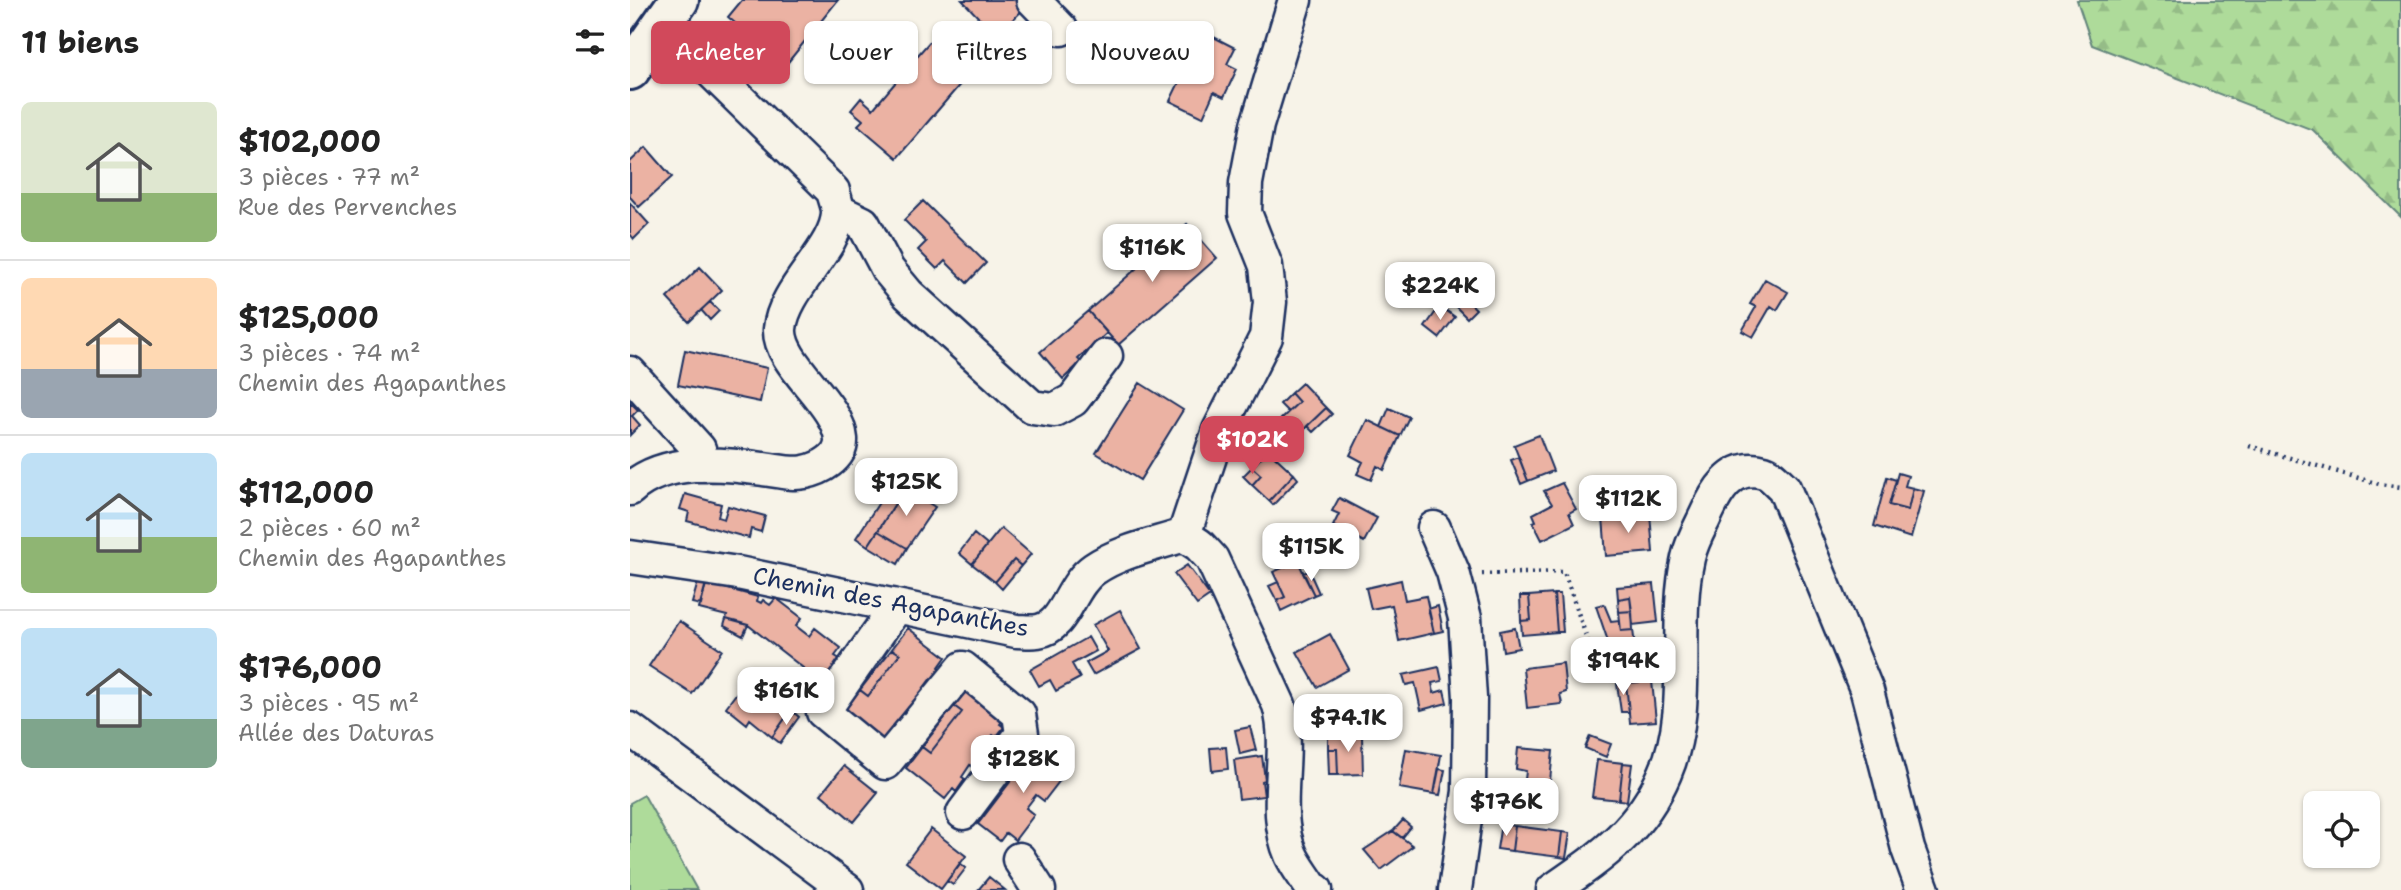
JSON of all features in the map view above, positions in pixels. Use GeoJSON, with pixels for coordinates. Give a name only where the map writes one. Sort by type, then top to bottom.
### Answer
{"type":"FeatureCollection","features":[{"type":"Feature","properties":{"kind":"main road"},"geometry":{"type":"LineString","coordinates":[[633,57],[671,12]]}},
{"type":"Feature","properties":{"kind":"street"},"geometry":{"type":"LineString","coordinates":[[1033,0],[1061,29]]}},
{"type":"Feature","properties":{"kind":"street"},"geometry":{"type":"LineString","coordinates":[[1295,0],[1256,125],[1246,183],[1245,213],[1265,266],[1270,302],[1266,337],[1219,430],[1184,535],[1199,545],[1212,559],[1279,705],[1283,728],[1283,831],[1291,856],[1311,887],[1317,890]]}},
{"type":"Feature","properties":{"kind":"street"},"geometry":{"type":"LineString","coordinates":[[630,489],[640,479],[666,469],[704,465],[802,473],[821,467],[836,456],[841,440],[833,418],[779,338],[781,317],[834,231],[838,211],[833,191],[671,12]]}},
{"type":"Feature","properties":{"kind":"street"},"geometry":{"type":"LineString","coordinates":[[838,211],[863,223],[888,270],[908,294],[1032,407],[1054,410],[1073,400],[1107,356]]}},
{"type":"Feature","properties":{"kind":"street"},"geometry":{"type":"LineString","coordinates":[[630,373],[699,449],[704,465]]}},
{"type":"Feature","properties":{"kind":"street"},"geometry":{"type":"LineString","coordinates":[[1553,890],[1598,859],[1625,836],[1648,808],[1666,772],[1675,740],[1688,555],[1716,492],[1730,477],[1745,470],[1766,472],[1784,488],[1867,691],[1908,849],[1923,890]]}},
{"type":"Feature","properties":{"kind":"street"},"geometry":{"type":"LineString","coordinates":[[1433,528],[1453,572],[1465,618],[1470,698],[1469,791],[1455,890]]}},
{"type":"Feature","properties":{"kind":"street","name":"Chemin des Agapanthes"},"geometry":{"type":"LineString","coordinates":[[630,557],[738,573],[1016,631],[1039,631],[1054,624],[1078,584],[1091,571],[1130,552],[1184,535]]}},
{"type":"Feature","properties":{"kind":"street"},"geometry":{"type":"LineString","coordinates":[[893,605],[890,616],[823,712],[885,763],[963,668],[1019,715],[1022,734],[963,813]]}},
{"type":"Feature","properties":{"kind":"street"},"geometry":{"type":"LineString","coordinates":[[630,729],[847,890]]}},
{"type":"Feature","properties":{"kind":"street"},"geometry":{"type":"LineString","coordinates":[[1019,859],[1040,890]]}},
{"type":"Feature","properties":{"kind":"path"},"geometry":{"type":"LineString","coordinates":[[2249,446],[2379,484],[2401,487]]}},
{"type":"Feature","properties":{"kind":"path"},"geometry":{"type":"LineString","coordinates":[[1453,572],[1564,572],[1595,662],[1682,647]]}},
{"type":"Feature","properties":{"kind":"green space"},"geometry":{"type":"Polygon","coordinates":[[[2077,0],[2401,0],[2401,217],[2313,130],[2092,45],[2077,0]]]}},
{"type":"Feature","properties":{"kind":"green space"},"geometry":{"type":"Polygon","coordinates":[[[644,795],[697,890],[630,890],[630,803],[644,795]]]}},
{"type":"Feature","properties":{"kind":"building"},"geometry":{"type":"Polygon","coordinates":[[[742,0],[838,0],[821,21],[804,21],[804,42],[790,60],[790,21],[733,21],[728,17],[742,0]]]}},
{"type":"Feature","properties":{"kind":"building"},"geometry":{"type":"Polygon","coordinates":[[[962,0],[1031,2],[1011,21],[982,21],[962,0]]]}},
{"type":"Feature","properties":{"kind":"building"},"geometry":{"type":"Polygon","coordinates":[[[1214,37],[1235,48],[1227,64],[1237,69],[1224,97],[1214,92],[1203,117],[1170,101],[1178,84],[1214,84],[1214,37]]]}},
{"type":"Feature","properties":{"kind":"building"},"geometry":{"type":"Polygon","coordinates":[[[932,39],[932,84],[960,84],[897,158],[858,125],[863,120],[851,110],[861,98],[873,109],[894,84],[918,84],[918,55],[932,39]]]}},
{"type":"Feature","properties":{"kind":"building"},"geometry":{"type":"Polygon","coordinates":[[[646,147],[672,177],[639,207],[630,197],[630,162],[646,147]]]}},
{"type":"Feature","properties":{"kind":"building"},"geometry":{"type":"Polygon","coordinates":[[[923,201],[986,263],[967,283],[945,261],[937,269],[918,250],[926,242],[904,220],[923,201]]]}},
{"type":"Feature","properties":{"kind":"building"},"geometry":{"type":"Polygon","coordinates":[[[630,203],[649,224],[634,239],[630,234],[630,203]]]}},
{"type":"Feature","properties":{"kind":"building"},"geometry":{"type":"Polygon","coordinates":[[[1187,224],[1217,258],[1118,345],[1088,311],[1187,224]]]}},
{"type":"Feature","properties":{"kind":"building"},"geometry":{"type":"Polygon","coordinates":[[[700,267],[722,290],[689,322],[667,298],[700,267]]]}},
{"type":"Feature","properties":{"kind":"building"},"geometry":{"type":"Polygon","coordinates":[[[1765,279],[1788,292],[1777,310],[1771,306],[1753,337],[1742,331],[1756,307],[1750,304],[1765,279]]]}},
{"type":"Feature","properties":{"kind":"building"},"geometry":{"type":"Polygon","coordinates":[[[1465,298],[1476,309],[1467,318],[1456,307],[1465,298]]]}},
{"type":"Feature","properties":{"kind":"building"},"geometry":{"type":"Polygon","coordinates":[[[710,302],[719,311],[710,320],[701,310],[710,302]]]}},
{"type":"Feature","properties":{"kind":"building"},"geometry":{"type":"Polygon","coordinates":[[[1440,306],[1455,317],[1439,338],[1425,327],[1440,306]]]}},
{"type":"Feature","properties":{"kind":"building"},"geometry":{"type":"Polygon","coordinates":[[[1088,311],[1107,333],[1078,359],[1081,362],[1063,379],[1040,352],[1088,311]]]}},
{"type":"Feature","properties":{"kind":"building"},"geometry":{"type":"Polygon","coordinates":[[[685,350],[767,368],[760,402],[678,385],[685,350]]]}},
{"type":"Feature","properties":{"kind":"building"},"geometry":{"type":"Polygon","coordinates":[[[1140,383],[1183,410],[1140,480],[1096,453],[1140,383]]]}},
{"type":"Feature","properties":{"kind":"building"},"geometry":{"type":"Polygon","coordinates":[[[1302,383],[1326,408],[1297,436],[1281,419],[1299,402],[1291,393],[1302,383]]]}},
{"type":"Feature","properties":{"kind":"building"},"geometry":{"type":"Polygon","coordinates":[[[1291,393],[1299,402],[1288,412],[1280,404],[1291,393]]]}},
{"type":"Feature","properties":{"kind":"building"},"geometry":{"type":"Polygon","coordinates":[[[630,402],[638,410],[632,416],[640,425],[630,435],[630,402]]]}},
{"type":"Feature","properties":{"kind":"building"},"geometry":{"type":"Polygon","coordinates":[[[1326,408],[1332,414],[1313,432],[1307,426],[1326,408]]]}},
{"type":"Feature","properties":{"kind":"building"},"geometry":{"type":"Polygon","coordinates":[[[1389,408],[1409,417],[1400,436],[1381,427],[1389,408]]]}},
{"type":"Feature","properties":{"kind":"building"},"geometry":{"type":"Polygon","coordinates":[[[1367,420],[1400,436],[1384,470],[1377,466],[1371,480],[1357,474],[1363,462],[1350,455],[1367,420]]]}},
{"type":"Feature","properties":{"kind":"building"},"geometry":{"type":"Polygon","coordinates":[[[1539,435],[1553,471],[1528,481],[1514,445],[1539,435]]]}},
{"type":"Feature","properties":{"kind":"building"},"geometry":{"type":"Polygon","coordinates":[[[1268,450],[1294,474],[1269,501],[1252,485],[1261,475],[1252,467],[1268,450]]]}},
{"type":"Feature","properties":{"kind":"building"},"geometry":{"type":"Polygon","coordinates":[[[1519,457],[1528,481],[1521,484],[1511,460],[1519,457]]]}},
{"type":"Feature","properties":{"kind":"building"},"geometry":{"type":"Polygon","coordinates":[[[1252,467],[1261,475],[1252,485],[1243,476],[1252,467]]]}},
{"type":"Feature","properties":{"kind":"building"},"geometry":{"type":"Polygon","coordinates":[[[1898,473],[1908,476],[1905,486],[1913,488],[1908,510],[1889,505],[1898,473]]]}},
{"type":"Feature","properties":{"kind":"building"},"geometry":{"type":"Polygon","coordinates":[[[1294,474],[1298,479],[1273,505],[1269,501],[1294,474]]]}},
{"type":"Feature","properties":{"kind":"building"},"geometry":{"type":"Polygon","coordinates":[[[1887,477],[1896,480],[1889,505],[1908,510],[1913,488],[1924,491],[1911,538],[1874,526],[1887,477]]]}},
{"type":"Feature","properties":{"kind":"building"},"geometry":{"type":"Polygon","coordinates":[[[893,481],[905,488],[868,546],[856,538],[893,481]]]}},
{"type":"Feature","properties":{"kind":"building"},"geometry":{"type":"Polygon","coordinates":[[[1562,483],[1576,509],[1569,513],[1574,524],[1542,540],[1533,522],[1536,521],[1533,514],[1552,504],[1544,491],[1562,483]]]}},
{"type":"Feature","properties":{"kind":"building"},"geometry":{"type":"Polygon","coordinates":[[[905,488],[935,507],[907,548],[878,531],[905,488]]]}},
{"type":"Feature","properties":{"kind":"building"},"geometry":{"type":"Polygon","coordinates":[[[685,494],[721,504],[718,517],[724,519],[728,506],[765,516],[761,532],[751,529],[749,538],[687,521],[689,512],[680,509],[685,494]]]}},
{"type":"Feature","properties":{"kind":"building"},"geometry":{"type":"Polygon","coordinates":[[[1606,497],[1617,504],[1618,516],[1603,517],[1601,511],[1606,497]]]}},
{"type":"Feature","properties":{"kind":"building"},"geometry":{"type":"Polygon","coordinates":[[[1339,498],[1377,518],[1364,542],[1333,526],[1339,514],[1332,511],[1339,498]]]}},
{"type":"Feature","properties":{"kind":"building"},"geometry":{"type":"Polygon","coordinates":[[[1650,513],[1653,552],[1606,556],[1603,517],[1650,513]]]}},
{"type":"Feature","properties":{"kind":"building"},"geometry":{"type":"Polygon","coordinates":[[[1001,528],[1031,554],[1021,566],[1014,560],[995,582],[972,564],[1001,528]]]}},
{"type":"Feature","properties":{"kind":"building"},"geometry":{"type":"Polygon","coordinates":[[[878,531],[907,548],[898,564],[868,546],[878,531]]]}},
{"type":"Feature","properties":{"kind":"building"},"geometry":{"type":"Polygon","coordinates":[[[974,534],[987,545],[972,564],[959,553],[974,534]]]}},
{"type":"Feature","properties":{"kind":"building"},"geometry":{"type":"Polygon","coordinates":[[[1014,560],[1021,566],[1002,589],[995,582],[1014,560]]]}},
{"type":"Feature","properties":{"kind":"building"},"geometry":{"type":"Polygon","coordinates":[[[1298,561],[1314,595],[1281,611],[1277,601],[1285,597],[1273,572],[1298,561]]]}},
{"type":"Feature","properties":{"kind":"building"},"geometry":{"type":"Polygon","coordinates":[[[1187,565],[1210,596],[1197,605],[1174,574],[1187,565]]]}},
{"type":"Feature","properties":{"kind":"building"},"geometry":{"type":"Polygon","coordinates":[[[1309,571],[1319,593],[1314,595],[1303,573],[1309,571]]]}},
{"type":"Feature","properties":{"kind":"building"},"geometry":{"type":"Polygon","coordinates":[[[1401,580],[1405,600],[1426,596],[1434,633],[1399,641],[1392,605],[1371,609],[1366,588],[1401,580]]]}},
{"type":"Feature","properties":{"kind":"building"},"geometry":{"type":"Polygon","coordinates":[[[698,582],[706,584],[701,605],[692,603],[698,582]]]}},
{"type":"Feature","properties":{"kind":"building"},"geometry":{"type":"Polygon","coordinates":[[[1278,582],[1285,597],[1277,601],[1269,586],[1278,582]]]}},
{"type":"Feature","properties":{"kind":"building"},"geometry":{"type":"Polygon","coordinates":[[[706,583],[758,597],[757,601],[761,603],[763,600],[770,605],[776,598],[802,618],[796,626],[809,636],[815,628],[841,648],[835,656],[843,661],[825,685],[748,625],[699,609],[706,583]]]}},
{"type":"Feature","properties":{"kind":"building"},"geometry":{"type":"Polygon","coordinates":[[[1654,584],[1658,622],[1633,625],[1630,597],[1618,599],[1617,587],[1654,584]]]}},
{"type":"Feature","properties":{"kind":"building"},"geometry":{"type":"Polygon","coordinates":[[[1554,594],[1560,594],[1563,632],[1557,632],[1554,594]]]}},
{"type":"Feature","properties":{"kind":"building"},"geometry":{"type":"Polygon","coordinates":[[[1554,594],[1557,632],[1522,635],[1521,621],[1531,620],[1529,596],[1554,594]]]}},
{"type":"Feature","properties":{"kind":"building"},"geometry":{"type":"Polygon","coordinates":[[[1520,596],[1529,596],[1531,620],[1521,621],[1520,596]]]}},
{"type":"Feature","properties":{"kind":"building"},"geometry":{"type":"Polygon","coordinates":[[[1630,597],[1632,611],[1619,612],[1618,599],[1630,597]]]}},
{"type":"Feature","properties":{"kind":"building"},"geometry":{"type":"Polygon","coordinates":[[[1604,604],[1611,621],[1619,620],[1621,631],[1633,630],[1635,646],[1611,650],[1596,606],[1604,604]]]}},
{"type":"Feature","properties":{"kind":"building"},"geometry":{"type":"Polygon","coordinates":[[[1438,606],[1443,631],[1434,633],[1428,609],[1438,606]]]}},
{"type":"Feature","properties":{"kind":"building"},"geometry":{"type":"Polygon","coordinates":[[[1120,610],[1141,649],[1093,675],[1086,663],[1108,651],[1093,625],[1120,610]]]}},
{"type":"Feature","properties":{"kind":"building"},"geometry":{"type":"Polygon","coordinates":[[[1632,611],[1633,630],[1621,631],[1619,612],[1632,611]]]}},
{"type":"Feature","properties":{"kind":"building"},"geometry":{"type":"Polygon","coordinates":[[[726,619],[748,625],[743,636],[724,626],[726,619]]]}},
{"type":"Feature","properties":{"kind":"building"},"geometry":{"type":"Polygon","coordinates":[[[679,621],[722,650],[692,694],[649,666],[679,621]]]}},
{"type":"Feature","properties":{"kind":"building"},"geometry":{"type":"Polygon","coordinates":[[[908,628],[946,657],[939,667],[942,670],[934,680],[931,678],[923,689],[927,691],[912,711],[908,708],[900,720],[903,722],[883,742],[844,711],[860,690],[868,696],[900,654],[892,649],[908,628]]]}},
{"type":"Feature","properties":{"kind":"building"},"geometry":{"type":"Polygon","coordinates":[[[1515,628],[1519,648],[1503,651],[1500,631],[1515,628]]]}},
{"type":"Feature","properties":{"kind":"building"},"geometry":{"type":"Polygon","coordinates":[[[1330,634],[1349,669],[1317,687],[1297,652],[1330,634]]]}},
{"type":"Feature","properties":{"kind":"building"},"geometry":{"type":"Polygon","coordinates":[[[1088,637],[1096,651],[1072,664],[1080,678],[1056,691],[1050,680],[1039,686],[1030,670],[1088,637]]]}},
{"type":"Feature","properties":{"kind":"building"},"geometry":{"type":"Polygon","coordinates":[[[892,649],[900,654],[868,696],[860,690],[892,649]]]}},
{"type":"Feature","properties":{"kind":"building"},"geometry":{"type":"Polygon","coordinates":[[[1563,663],[1566,692],[1560,694],[1562,704],[1527,708],[1523,668],[1563,663]]]}},
{"type":"Feature","properties":{"kind":"building"},"geometry":{"type":"Polygon","coordinates":[[[1439,667],[1442,681],[1432,683],[1434,693],[1444,690],[1447,703],[1421,710],[1415,683],[1406,685],[1403,675],[1439,667]]]}},
{"type":"Feature","properties":{"kind":"building"},"geometry":{"type":"Polygon","coordinates":[[[748,678],[791,710],[772,737],[750,719],[747,724],[726,707],[748,678]]]}},
{"type":"Feature","properties":{"kind":"building"},"geometry":{"type":"Polygon","coordinates":[[[1652,681],[1656,721],[1630,723],[1626,683],[1652,681]]]}},
{"type":"Feature","properties":{"kind":"building"},"geometry":{"type":"Polygon","coordinates":[[[1626,683],[1629,712],[1621,712],[1617,684],[1626,683]]]}},
{"type":"Feature","properties":{"kind":"building"},"geometry":{"type":"Polygon","coordinates":[[[969,685],[1008,714],[1000,724],[1004,727],[984,746],[988,749],[973,767],[970,765],[956,792],[953,789],[945,799],[906,768],[922,747],[930,753],[962,712],[954,706],[969,685]]]}},
{"type":"Feature","properties":{"kind":"building"},"geometry":{"type":"Polygon","coordinates":[[[954,706],[962,712],[930,753],[922,747],[954,706]]]}},
{"type":"Feature","properties":{"kind":"building"},"geometry":{"type":"Polygon","coordinates":[[[791,710],[799,717],[780,743],[772,737],[791,710]]]}},
{"type":"Feature","properties":{"kind":"building"},"geometry":{"type":"Polygon","coordinates":[[[1250,727],[1256,750],[1240,754],[1235,730],[1250,727]]]}},
{"type":"Feature","properties":{"kind":"building"},"geometry":{"type":"Polygon","coordinates":[[[1362,736],[1363,774],[1338,775],[1337,749],[1328,749],[1328,737],[1362,736]]]}},
{"type":"Feature","properties":{"kind":"building"},"geometry":{"type":"Polygon","coordinates":[[[1590,736],[1611,744],[1606,757],[1585,748],[1590,736]]]}},
{"type":"Feature","properties":{"kind":"building"},"geometry":{"type":"Polygon","coordinates":[[[1039,744],[1062,762],[1056,769],[1064,775],[1044,801],[1036,795],[1026,808],[1034,815],[1015,840],[1006,833],[1000,841],[978,824],[1039,744]]]}},
{"type":"Feature","properties":{"kind":"building"},"geometry":{"type":"Polygon","coordinates":[[[1226,747],[1228,769],[1212,771],[1210,748],[1226,747]]]}},
{"type":"Feature","properties":{"kind":"building"},"geometry":{"type":"Polygon","coordinates":[[[1518,748],[1553,751],[1549,791],[1524,788],[1526,771],[1516,769],[1518,748]]]}},
{"type":"Feature","properties":{"kind":"building"},"geometry":{"type":"Polygon","coordinates":[[[1328,749],[1337,749],[1338,775],[1329,775],[1328,749]]]}},
{"type":"Feature","properties":{"kind":"building"},"geometry":{"type":"Polygon","coordinates":[[[1406,749],[1441,755],[1434,794],[1399,788],[1406,749]]]}},
{"type":"Feature","properties":{"kind":"building"},"geometry":{"type":"Polygon","coordinates":[[[1262,756],[1264,796],[1239,799],[1234,760],[1262,756]]]}},
{"type":"Feature","properties":{"kind":"building"},"geometry":{"type":"Polygon","coordinates":[[[1597,760],[1623,763],[1619,800],[1592,797],[1597,760]]]}},
{"type":"Feature","properties":{"kind":"building"},"geometry":{"type":"Polygon","coordinates":[[[1623,763],[1632,764],[1627,801],[1619,800],[1623,763]]]}},
{"type":"Feature","properties":{"kind":"building"},"geometry":{"type":"Polygon","coordinates":[[[844,766],[878,793],[854,822],[821,794],[844,766]]]}},
{"type":"Feature","properties":{"kind":"building"},"geometry":{"type":"Polygon","coordinates":[[[1439,769],[1445,770],[1440,795],[1434,794],[1439,769]]]}},
{"type":"Feature","properties":{"kind":"building"},"geometry":{"type":"Polygon","coordinates":[[[1403,820],[1411,827],[1402,838],[1393,831],[1403,820]]]}},
{"type":"Feature","properties":{"kind":"building"},"geometry":{"type":"Polygon","coordinates":[[[1501,824],[1515,826],[1512,851],[1497,849],[1501,824]]]}},
{"type":"Feature","properties":{"kind":"building"},"geometry":{"type":"Polygon","coordinates":[[[1515,826],[1562,832],[1559,857],[1512,851],[1515,826]]]}},
{"type":"Feature","properties":{"kind":"building"},"geometry":{"type":"Polygon","coordinates":[[[931,829],[966,856],[941,889],[906,862],[931,829]]]}},
{"type":"Feature","properties":{"kind":"building"},"geometry":{"type":"Polygon","coordinates":[[[1393,831],[1413,846],[1381,870],[1364,850],[1393,831]]]}},
{"type":"Feature","properties":{"kind":"building"},"geometry":{"type":"Polygon","coordinates":[[[1562,832],[1570,833],[1566,858],[1559,857],[1562,832]]]}},
{"type":"Feature","properties":{"kind":"building"},"geometry":{"type":"Polygon","coordinates":[[[960,863],[966,868],[953,885],[947,881],[960,863]]]}},
{"type":"Feature","properties":{"kind":"building"},"geometry":{"type":"Polygon","coordinates":[[[989,877],[1005,890],[978,890],[989,877]]]}}]}
